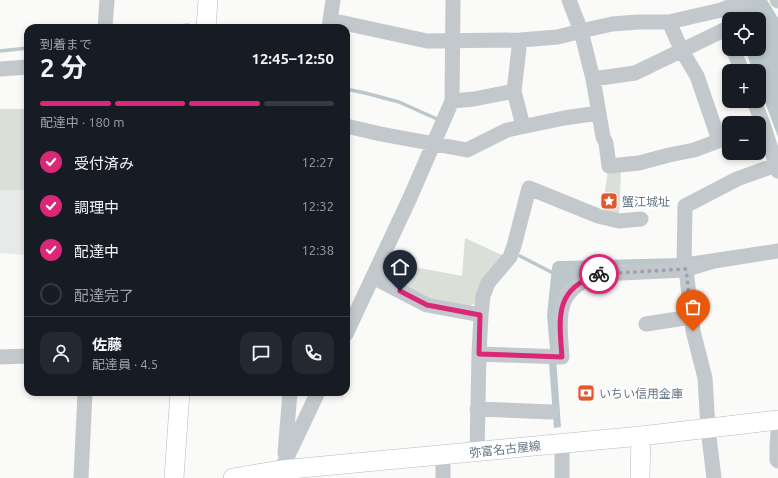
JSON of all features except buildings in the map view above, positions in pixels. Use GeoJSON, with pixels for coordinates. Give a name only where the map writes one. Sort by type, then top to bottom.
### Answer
{"type":"FeatureCollection","features":[{"type":"Feature","properties":{"kind":"main road"},"geometry":{"type":"LineString","coordinates":[[206,24],[208,0]]}},
{"type":"Feature","properties":{"kind":"main road"},"geometry":{"type":"LineString","coordinates":[[174,478],[180,396]]}},
{"type":"Feature","properties":{"kind":"main road","name":"弥富名古屋線"},"geometry":{"type":"LineString","coordinates":[[233,478],[282,470],[562,444],[708,429],[778,420]]}},
{"type":"Feature","properties":{"kind":"main road"},"geometry":{"type":"LineString","coordinates":[[640,478],[641,436]]}},
{"type":"Feature","properties":{"kind":"street"},"geometry":{"type":"LineString","coordinates":[[105,24],[107,0]]}},
{"type":"Feature","properties":{"kind":"street"},"geometry":{"type":"LineString","coordinates":[[329,24],[333,0]]}},
{"type":"Feature","properties":{"kind":"street"},"geometry":{"type":"LineString","coordinates":[[350,326],[409,200],[452,101],[453,0]]}},
{"type":"Feature","properties":{"kind":"street"},"geometry":{"type":"LineString","coordinates":[[569,0],[581,31],[593,79],[603,137],[606,143],[609,166],[640,163],[694,150],[722,139]]}},
{"type":"Feature","properties":{"kind":"street"},"geometry":{"type":"LineString","coordinates":[[350,28],[427,41],[520,40],[558,37],[612,24],[669,22],[719,5],[746,0]]}},
{"type":"Feature","properties":{"kind":"street"},"geometry":{"type":"LineString","coordinates":[[669,22],[682,51],[697,76],[722,133]]}},
{"type":"Feature","properties":{"kind":"street"},"geometry":{"type":"LineString","coordinates":[[593,79],[635,73],[682,51],[722,35]]}},
{"type":"Feature","properties":{"kind":"street"},"geometry":{"type":"LineString","coordinates":[[520,40],[514,91],[523,126]]}},
{"type":"Feature","properties":{"kind":"street"},"geometry":{"type":"LineString","coordinates":[[0,69],[24,67]]}},
{"type":"Feature","properties":{"kind":"street"},"geometry":{"type":"LineString","coordinates":[[452,101],[474,99],[514,91]]}},
{"type":"Feature","properties":{"kind":"street"},"geometry":{"type":"LineString","coordinates":[[350,127],[466,150],[508,130],[564,118],[599,113]]}},
{"type":"Feature","properties":{"kind":"street"},"geometry":{"type":"LineString","coordinates":[[714,478],[704,378],[693,331],[685,265],[685,206],[737,179],[777,168],[766,138]]}},
{"type":"Feature","properties":{"kind":"street"},"geometry":{"type":"LineString","coordinates":[[477,452],[480,315],[483,296],[488,283],[510,257],[529,188],[598,216],[619,221],[641,218]]}},
{"type":"Feature","properties":{"kind":"street"},"geometry":{"type":"LineString","coordinates":[[479,354],[562,357],[560,329],[564,299],[577,285],[594,276],[685,265],[778,251]]}},
{"type":"Feature","properties":{"kind":"street"},"geometry":{"type":"LineString","coordinates":[[373,277],[427,305],[480,315]]}},
{"type":"Feature","properties":{"kind":"street"},"geometry":{"type":"LineString","coordinates":[[646,324],[691,317]]}},
{"type":"Feature","properties":{"kind":"street"},"geometry":{"type":"LineString","coordinates":[[0,356],[24,356]]}},
{"type":"Feature","properties":{"kind":"street"},"geometry":{"type":"LineString","coordinates":[[80,478],[85,396]]}},
{"type":"Feature","properties":{"kind":"street"},"geometry":{"type":"LineString","coordinates":[[282,470],[290,396]]}},
{"type":"Feature","properties":{"kind":"street"},"geometry":{"type":"LineString","coordinates":[[282,470],[316,396]]}},
{"type":"Feature","properties":{"kind":"street"},"geometry":{"type":"LineString","coordinates":[[477,409],[551,412]]}},
{"type":"Feature","properties":{"kind":"street"},"geometry":{"type":"LineString","coordinates":[[778,433],[778,461]]}},
{"type":"Feature","properties":{"kind":"street"},"geometry":{"type":"LineString","coordinates":[[562,444],[562,478]]}},
{"type":"Feature","properties":{"kind":"street"},"geometry":{"type":"LineString","coordinates":[[442,478],[443,455]]}},
{"type":"Feature","properties":{"kind":"shaded area"},"geometry":{"type":"Polygon","coordinates":[[[726,0],[767,0],[778,18],[778,137],[766,105],[766,64],[750,64],[748,56],[766,56],[766,12],[730,12],[726,0]]]}},
{"type":"Feature","properties":{"kind":"shaded area"},"geometry":{"type":"Polygon","coordinates":[[[0,109],[24,109],[24,190],[0,190],[0,109]]]}},
{"type":"Feature","properties":{"kind":"shaded area"},"geometry":{"type":"Polygon","coordinates":[[[621,169],[619,220],[605,216],[605,191],[608,170],[621,169]]]}},
{"type":"Feature","properties":{"kind":"shaded area"},"geometry":{"type":"Polygon","coordinates":[[[0,190],[24,190],[24,255],[0,253],[0,190]]]}},
{"type":"Feature","properties":{"kind":"shaded area"},"geometry":{"type":"Polygon","coordinates":[[[465,238],[504,256],[476,303],[470,306],[429,299],[384,277],[380,267],[383,261],[462,276],[465,238]]]}},
{"type":"Feature","properties":{"kind":"shaded area"},"geometry":{"type":"Polygon","coordinates":[[[742,249],[682,264],[605,266],[592,270],[566,285],[561,291],[559,298],[554,330],[561,427],[554,428],[547,315],[553,264],[557,261],[681,258],[742,249]]]}},
{"type":"Feature","properties":{"kind":"waterway"},"geometry":{"type":"LineString","coordinates":[[0,51],[24,48]]}},
{"type":"Feature","properties":{"kind":"waterway"},"geometry":{"type":"LineString","coordinates":[[350,90],[399,102],[437,119]]}},
{"type":"Feature","properties":{"kind":"waterway"},"geometry":{"type":"LineString","coordinates":[[520,256],[553,273]]}},
{"type":"Feature","properties":{"kind":"way so far"},"geometry":{"type":"LineString","coordinates":[[599,274],[686,269],[693,331]]}},
{"type":"Feature","properties":{"kind":"place","name":"蟹江城址"},"geometry":{"type":"Point","coordinates":[609,201]}},
{"type":"Feature","properties":{"kind":"place","name":"いちい信用金庫"},"geometry":{"type":"Point","coordinates":[586,393]}},
{"type":"Feature","properties":{"kind":"route"},"geometry":{"type":"LineString","coordinates":[[400,291],[427,305],[480,315],[479,354],[562,357],[560,329],[564,299],[574,287],[581,282],[599,274]]}}]}
